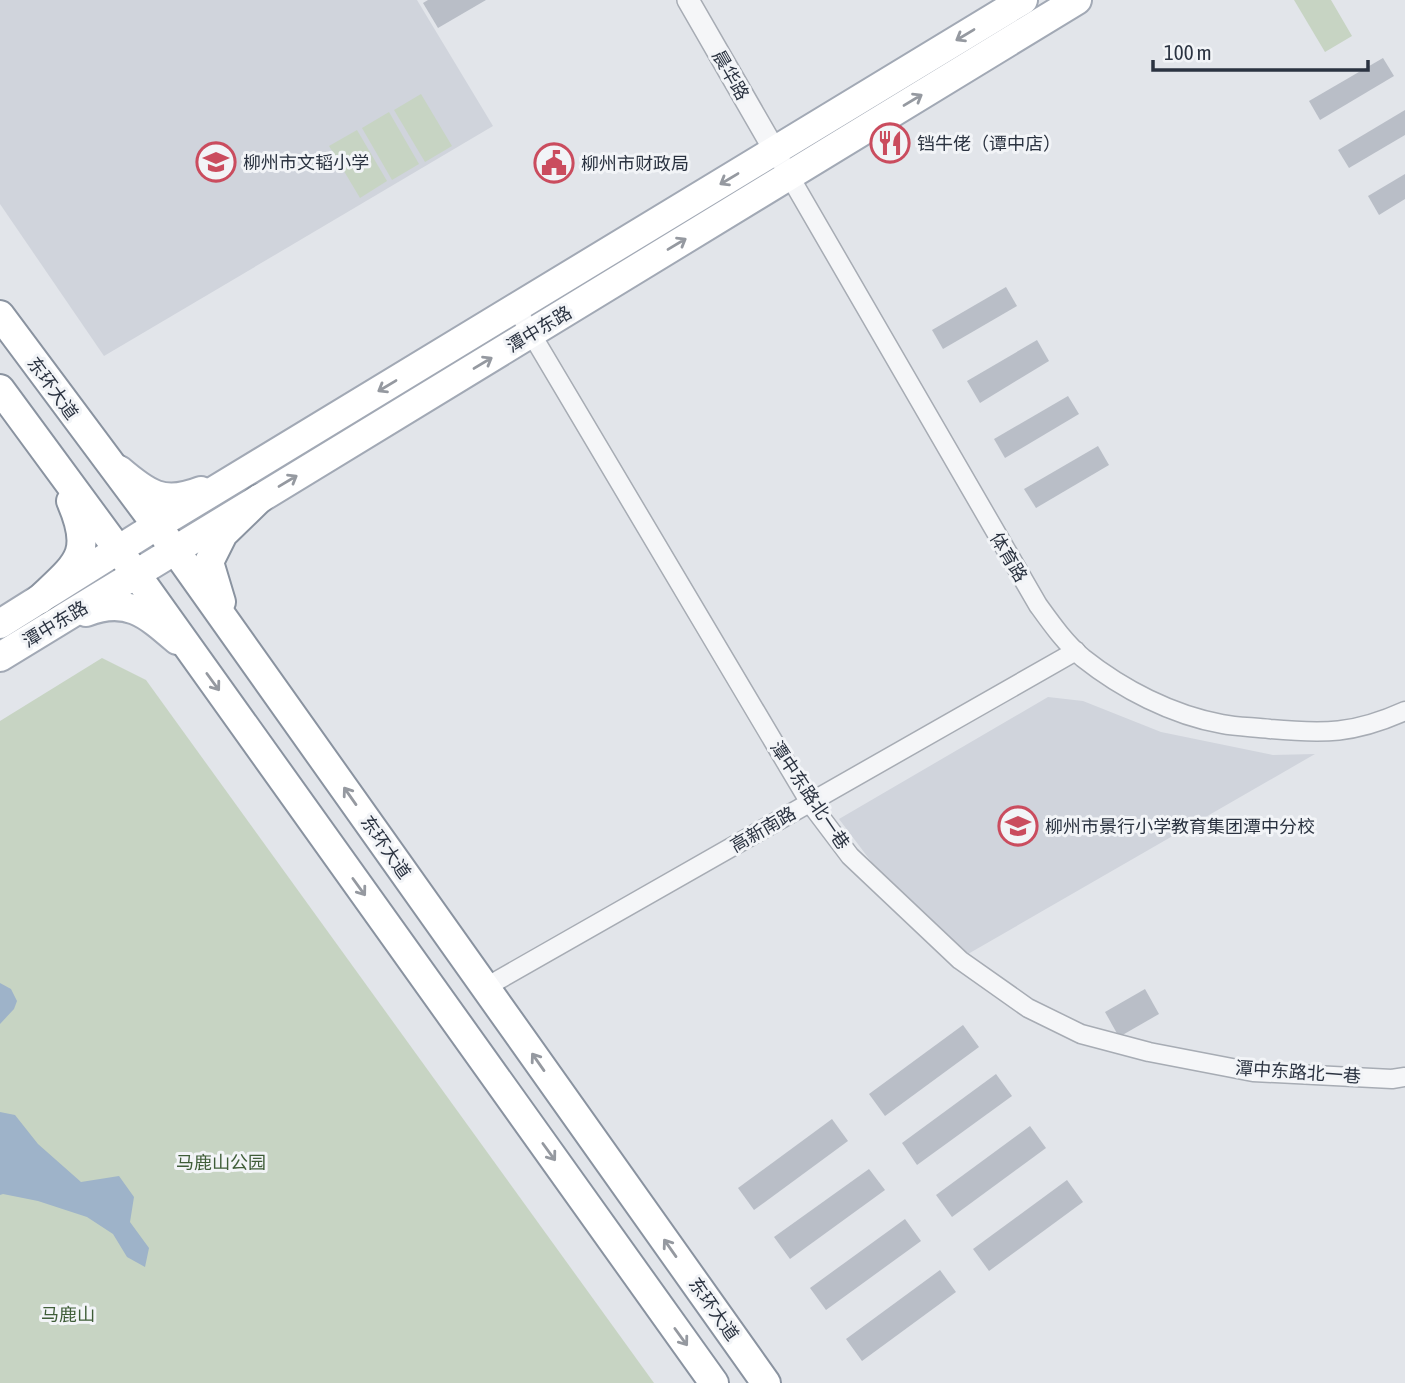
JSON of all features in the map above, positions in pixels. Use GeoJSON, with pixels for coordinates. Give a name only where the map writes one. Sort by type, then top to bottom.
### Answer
{"type":"FeatureCollection","features":[{"type":"Feature","properties":{"kind":"main road","name":"潭中东路"},"geometry":{"type":"LineString","coordinates":[[0,624],[239,475],[1023,0]]}},
{"type":"Feature","properties":{"kind":"main road","name":"潭中东路"},"geometry":{"type":"LineString","coordinates":[[0,657],[1077,0]]}},
{"type":"Feature","properties":{"kind":"main road","name":"东环大道"},"geometry":{"type":"LineString","coordinates":[[0,315],[175,550],[766,1383]]}},
{"type":"Feature","properties":{"kind":"main road"},"geometry":{"type":"LineString","coordinates":[[0,389],[136,574],[714,1383]]}},
{"type":"Feature","properties":{"kind":"main road"},"geometry":{"type":"LineString","coordinates":[[107,460],[138,486],[163,499],[195,493],[239,475]]}},
{"type":"Feature","properties":{"kind":"main road"},"geometry":{"type":"LineString","coordinates":[[40,599],[73,568],[84,543],[79,520],[54,464]]}},
{"type":"Feature","properties":{"kind":"main road"},"geometry":{"type":"LineString","coordinates":[[236,637],[216,593],[209,562],[223,534],[259,499]]}},
{"type":"Feature","properties":{"kind":"main road"},"geometry":{"type":"LineString","coordinates":[[54,624],[98,607],[124,605],[149,616],[193,654]]}},
{"type":"Feature","properties":{"kind":"street","name":"晨华路"},"geometry":{"type":"LineString","coordinates":[[688,0],[775,151]]}},
{"type":"Feature","properties":{"kind":"street","name":"体育路"},"geometry":{"type":"LineString","coordinates":[[775,151],[1038,605],[1058,633],[1076,651],[1110,677],[1153,701],[1187,716],[1223,725],[1315,733],[1356,730],[1405,711]]}},
{"type":"Feature","properties":{"kind":"street","name":"潭中东路北一巷"},"geometry":{"type":"LineString","coordinates":[[516,308],[810,803],[850,856],[960,960],[1028,1008],[1081,1034],[1149,1052],[1253,1072],[1405,1077]]}},
{"type":"Feature","properties":{"kind":"street","name":"高新南路"},"geometry":{"type":"LineString","coordinates":[[486,987],[1076,651]]}},
{"type":"Feature","properties":{"kind":"shaded area","name":"柳州市文韬小学"},"geometry":{"type":"Polygon","coordinates":[[[0,0],[417,0],[493,126],[104,356],[0,204],[0,0]]]}},
{"type":"Feature","properties":{"kind":"shaded area","name":"柳州市景行小学教育集团潭中分校"},"geometry":{"type":"Polygon","coordinates":[[[1048,697],[1083,701],[1161,732],[1273,755],[1315,754],[968,954],[879,872],[839,819],[1048,697]]]}},
{"type":"Feature","properties":{"kind":"green space"},"geometry":{"type":"Polygon","coordinates":[[[1294,0],[1331,0],[1352,36],[1325,52],[1294,0]]]}},
{"type":"Feature","properties":{"kind":"green space"},"geometry":{"type":"Polygon","coordinates":[[[421,94],[452,146],[425,162],[394,110],[421,94]]]}},
{"type":"Feature","properties":{"kind":"green space"},"geometry":{"type":"Polygon","coordinates":[[[389,112],[419,164],[392,180],[362,128],[389,112]]]}},
{"type":"Feature","properties":{"kind":"green space"},"geometry":{"type":"Polygon","coordinates":[[[357,130],[387,181],[360,198],[329,146],[357,130]]]}},
{"type":"Feature","properties":{"kind":"green space","name":"马鹿山公园"},"geometry":{"type":"Polygon","coordinates":[[[102,658],[146,680],[654,1383],[0,1383],[0,721],[102,658]]]}},
{"type":"Feature","properties":{"kind":"water"},"geometry":{"type":"Polygon","coordinates":[[[0,983],[11,989],[17,1001],[14,1009],[0,1024],[0,983]]]}},
{"type":"Feature","properties":{"kind":"water"},"geometry":{"type":"Polygon","coordinates":[[[0,1112],[15,1115],[38,1144],[81,1182],[119,1176],[134,1197],[130,1222],[149,1248],[145,1267],[127,1257],[113,1234],[87,1217],[38,1201],[0,1195],[0,1112]]]}},
{"type":"Feature","properties":{"kind":"building"},"geometry":{"type":"Polygon","coordinates":[[[428,0],[486,0],[438,28],[423,3],[428,0]]]}},
{"type":"Feature","properties":{"kind":"building"},"geometry":{"type":"Polygon","coordinates":[[[1383,58],[1394,76],[1320,120],[1309,101],[1383,58]]]}},
{"type":"Feature","properties":{"kind":"building"},"geometry":{"type":"Polygon","coordinates":[[[1405,110],[1405,135],[1349,168],[1338,150],[1405,110]]]}},
{"type":"Feature","properties":{"kind":"building"},"geometry":{"type":"Polygon","coordinates":[[[1405,174],[1405,199],[1379,215],[1368,196],[1405,174]]]}},
{"type":"Feature","properties":{"kind":"building"},"geometry":{"type":"Polygon","coordinates":[[[1006,287],[1017,306],[943,349],[932,330],[1006,287]]]}},
{"type":"Feature","properties":{"kind":"building"},"geometry":{"type":"Polygon","coordinates":[[[1037,340],[1049,361],[980,403],[967,381],[1037,340]]]}},
{"type":"Feature","properties":{"kind":"building"},"geometry":{"type":"Polygon","coordinates":[[[1068,396],[1079,414],[1005,458],[994,439],[1068,396]]]}},
{"type":"Feature","properties":{"kind":"building"},"geometry":{"type":"Polygon","coordinates":[[[1098,446],[1109,465],[1036,508],[1024,489],[1098,446]]]}},
{"type":"Feature","properties":{"kind":"building"},"geometry":{"type":"Polygon","coordinates":[[[1145,989],[1159,1014],[1119,1037],[1105,1012],[1145,989]]]}},
{"type":"Feature","properties":{"kind":"building"},"geometry":{"type":"Polygon","coordinates":[[[963,1025],[979,1047],[885,1116],[869,1094],[963,1025]]]}},
{"type":"Feature","properties":{"kind":"building"},"geometry":{"type":"Polygon","coordinates":[[[996,1074],[1012,1096],[917,1165],[902,1143],[996,1074]]]}},
{"type":"Feature","properties":{"kind":"building"},"geometry":{"type":"Polygon","coordinates":[[[832,1119],[848,1141],[754,1210],[738,1188],[832,1119]]]}},
{"type":"Feature","properties":{"kind":"building"},"geometry":{"type":"Polygon","coordinates":[[[1030,1126],[1046,1148],[952,1217],[936,1195],[1030,1126]]]}},
{"type":"Feature","properties":{"kind":"building"},"geometry":{"type":"Polygon","coordinates":[[[869,1169],[885,1190],[790,1259],[774,1237],[869,1169]]]}},
{"type":"Feature","properties":{"kind":"building"},"geometry":{"type":"Polygon","coordinates":[[[1067,1180],[1083,1202],[989,1271],[973,1249],[1067,1180]]]}},
{"type":"Feature","properties":{"kind":"building"},"geometry":{"type":"Polygon","coordinates":[[[905,1219],[921,1241],[826,1310],[810,1288],[905,1219]]]}},
{"type":"Feature","properties":{"kind":"building"},"geometry":{"type":"Polygon","coordinates":[[[940,1270],[956,1292],[862,1361],[846,1339],[940,1270]]]}},
{"type":"Feature","properties":{"kind":"place","name":"铛牛佬（谭中店）"},"geometry":{"type":"Point","coordinates":[890,143]}},
{"type":"Feature","properties":{"kind":"place","name":"柳州市文韬小学"},"geometry":{"type":"Point","coordinates":[216,162]}},
{"type":"Feature","properties":{"kind":"place","name":"柳州市财政局"},"geometry":{"type":"Point","coordinates":[554,163]}},
{"type":"Feature","properties":{"kind":"place","name":"柳州市景行小学教育集团潭中分校"},"geometry":{"type":"Point","coordinates":[1018,826]}},
{"type":"Feature","properties":{"kind":"park label","name":"马鹿山"},"geometry":{"type":"Point","coordinates":[68,1314]}}]}
